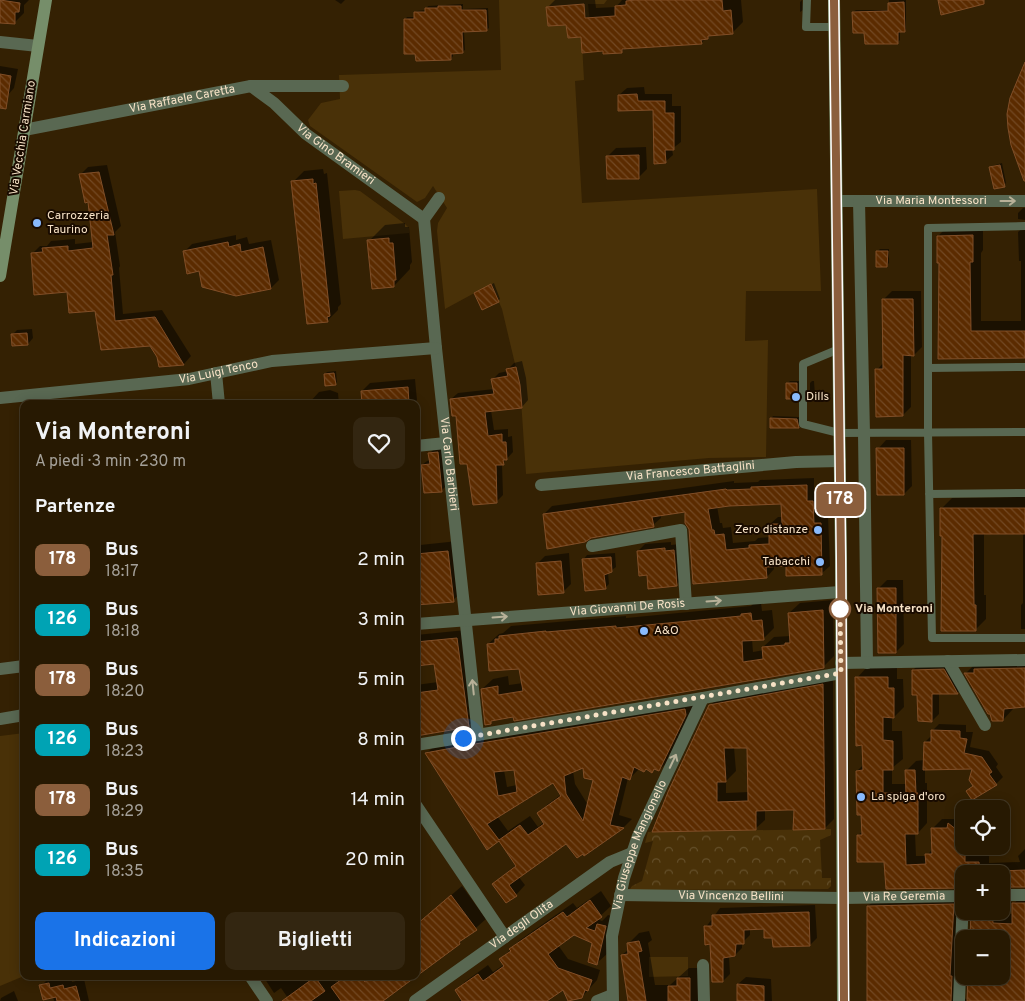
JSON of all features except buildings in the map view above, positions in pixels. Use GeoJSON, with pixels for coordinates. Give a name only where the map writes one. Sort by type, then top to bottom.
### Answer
{"type":"FeatureCollection","features":[{"type":"Feature","properties":{"kind":"main road","name":"Via Vecchia Carmiano"},"geometry":{"type":"LineString","coordinates":[[0,276],[46,0]]}},
{"type":"Feature","properties":{"kind":"main road"},"geometry":{"type":"LineString","coordinates":[[834,0],[840,433],[844,1001]]}},
{"type":"Feature","properties":{"kind":"street"},"geometry":{"type":"LineString","coordinates":[[0,42],[38,46]]}},
{"type":"Feature","properties":{"kind":"street","name":"Via Raffaele Caretta"},"geometry":{"type":"LineString","coordinates":[[24,130],[251,86],[343,86]]}},
{"type":"Feature","properties":{"kind":"street","name":"Via Gino Bramieri"},"geometry":{"type":"LineString","coordinates":[[251,86],[274,103],[306,134],[424,219]]}},
{"type":"Feature","properties":{"kind":"street"},"geometry":{"type":"LineString","coordinates":[[424,219],[439,198]]}},
{"type":"Feature","properties":{"kind":"street","name":"Via Maria Montessori"},"geometry":{"type":"LineString","coordinates":[[837,201],[1025,201]]}},
{"type":"Feature","properties":{"kind":"street"},"geometry":{"type":"LineString","coordinates":[[859,201],[867,663]]}},
{"type":"Feature","properties":{"kind":"street","name":"Via Carlo Barbieri"},"geometry":{"type":"LineString","coordinates":[[424,219],[478,735]]}},
{"type":"Feature","properties":{"kind":"street","name":"Via Luigi Tenco"},"geometry":{"type":"LineString","coordinates":[[0,398],[189,379],[272,360],[436,348]]}},
{"type":"Feature","properties":{"kind":"street"},"geometry":{"type":"LineString","coordinates":[[216,373],[219,400]]}},
{"type":"Feature","properties":{"kind":"street"},"geometry":{"type":"LineString","coordinates":[[420,446],[446,443]]}},
{"type":"Feature","properties":{"kind":"street","name":"Via Francesco Battaglini"},"geometry":{"type":"LineString","coordinates":[[541,485],[786,463],[840,462]]}},
{"type":"Feature","properties":{"kind":"street"},"geometry":{"type":"LineString","coordinates":[[592,546],[681,530],[686,604]]}},
{"type":"Feature","properties":{"kind":"street","name":"Via Giovanni De Rosis"},"geometry":{"type":"LineString","coordinates":[[420,624],[840,592]]}},
{"type":"Feature","properties":{"kind":"street"},"geometry":{"type":"LineString","coordinates":[[420,744],[702,698],[867,663],[1025,660]]}},
{"type":"Feature","properties":{"kind":"street"},"geometry":{"type":"LineString","coordinates":[[948,661],[985,725]]}},
{"type":"Feature","properties":{"kind":"street"},"geometry":{"type":"LineString","coordinates":[[0,669],[20,666]]}},
{"type":"Feature","properties":{"kind":"street","name":"Via Giuseppe Mangionello"},"geometry":{"type":"LineString","coordinates":[[613,998],[612,936],[620,895],[632,853],[702,698]]}},
{"type":"Feature","properties":{"kind":"street"},"geometry":{"type":"LineString","coordinates":[[0,719],[20,716]]}},
{"type":"Feature","properties":{"kind":"street"},"geometry":{"type":"LineString","coordinates":[[420,811],[505,937]]}},
{"type":"Feature","properties":{"kind":"street","name":"Via degli Olita"},"geometry":{"type":"LineString","coordinates":[[415,1001],[610,862],[632,853]]}},
{"type":"Feature","properties":{"kind":"street","name":"Via Vincenzo Bellini"},"geometry":{"type":"LineString","coordinates":[[620,895],[843,898]]}},
{"type":"Feature","properties":{"kind":"street"},"geometry":{"type":"LineString","coordinates":[[1010,895],[1025,895]]}},
{"type":"Feature","properties":{"kind":"street","name":"Via Re Geremia"},"geometry":{"type":"LineString","coordinates":[[843,898],[955,896]]}},
{"type":"Feature","properties":{"kind":"street"},"geometry":{"type":"LineString","coordinates":[[959,1001],[963,920]]}},
{"type":"Feature","properties":{"kind":"street"},"geometry":{"type":"LineString","coordinates":[[703,966],[704,1001]]}},
{"type":"Feature","properties":{"kind":"street"},"geometry":{"type":"LineString","coordinates":[[253,980],[267,1001]]}},
{"type":"Feature","properties":{"kind":"street"},"geometry":{"type":"LineString","coordinates":[[597,1001],[613,998]]}},
{"type":"Feature","properties":{"kind":"lane"},"geometry":{"type":"LineString","coordinates":[[807,0],[806,27],[835,27]]}},
{"type":"Feature","properties":{"kind":"lane"},"geometry":{"type":"LineString","coordinates":[[1025,226],[928,228],[928,432],[932,638],[1025,638]]}},
{"type":"Feature","properties":{"kind":"lane"},"geometry":{"type":"LineString","coordinates":[[838,349],[804,364],[803,424],[840,433],[1025,432]]}},
{"type":"Feature","properties":{"kind":"lane"},"geometry":{"type":"LineString","coordinates":[[928,368],[1025,367]]}},
{"type":"Feature","properties":{"kind":"lane"},"geometry":{"type":"LineString","coordinates":[[929,494],[1025,494]]}},
{"type":"Feature","properties":{"kind":"green space"},"geometry":{"type":"Polygon","coordinates":[[[499,0],[607,0],[604,4],[588,4],[590,23],[586,23],[584,5],[546,8],[548,26],[566,25],[568,38],[590,36],[582,43],[584,80],[575,81],[582,203],[817,189],[821,291],[746,291],[745,341],[768,340],[766,457],[709,458],[526,474],[520,385],[502,309],[491,284],[445,309],[437,231],[438,223],[447,208],[433,186],[425,198],[417,202],[310,126],[308,120],[321,103],[340,99],[339,75],[501,70],[499,0]]]}},
{"type":"Feature","properties":{"kind":"green space"},"geometry":{"type":"Polygon","coordinates":[[[339,191],[360,191],[405,224],[409,228],[409,233],[343,239],[339,191]]]}},
{"type":"Feature","properties":{"kind":"green space"},"geometry":{"type":"Polygon","coordinates":[[[20,734],[20,978],[0,986],[0,736],[20,734]]]}},
{"type":"Feature","properties":{"kind":"green space"},"geometry":{"type":"Polygon","coordinates":[[[831,829],[831,835],[820,840],[822,878],[831,878],[831,886],[828,889],[630,889],[642,881],[653,841],[645,843],[648,832],[831,829]]]}},
{"type":"Feature","properties":{"kind":"green space"},"geometry":{"type":"Polygon","coordinates":[[[649,957],[688,957],[688,976],[649,977],[649,957]]]}},
{"type":"Feature","properties":{"kind":"bus line","name":"178"},"geometry":{"type":"LineString","coordinates":[[834,0],[844,1001]]}},
{"type":"Feature","properties":{"kind":"place","name":"Carrozzeria Taurino"},"geometry":{"type":"Point","coordinates":[37,223]}},
{"type":"Feature","properties":{"kind":"place","name":"Dills"},"geometry":{"type":"Point","coordinates":[796,397]}},
{"type":"Feature","properties":{"kind":"place","name":"Zero distanze"},"geometry":{"type":"Point","coordinates":[818,530]}},
{"type":"Feature","properties":{"kind":"place","name":"Tabacchi"},"geometry":{"type":"Point","coordinates":[820,562]}},
{"type":"Feature","properties":{"kind":"place","name":"Via Monteroni"},"geometry":{"type":"Point","coordinates":[840,609]}},
{"type":"Feature","properties":{"kind":"place","name":"A&O"},"geometry":{"type":"Point","coordinates":[644,631]}},
{"type":"Feature","properties":{"kind":"place","name":"La spiga d'oro"},"geometry":{"type":"Point","coordinates":[861,797]}},
{"type":"Feature","properties":{"kind":"route"},"geometry":{"type":"LineString","coordinates":[[463,738],[841,673],[840,609]]}}]}
